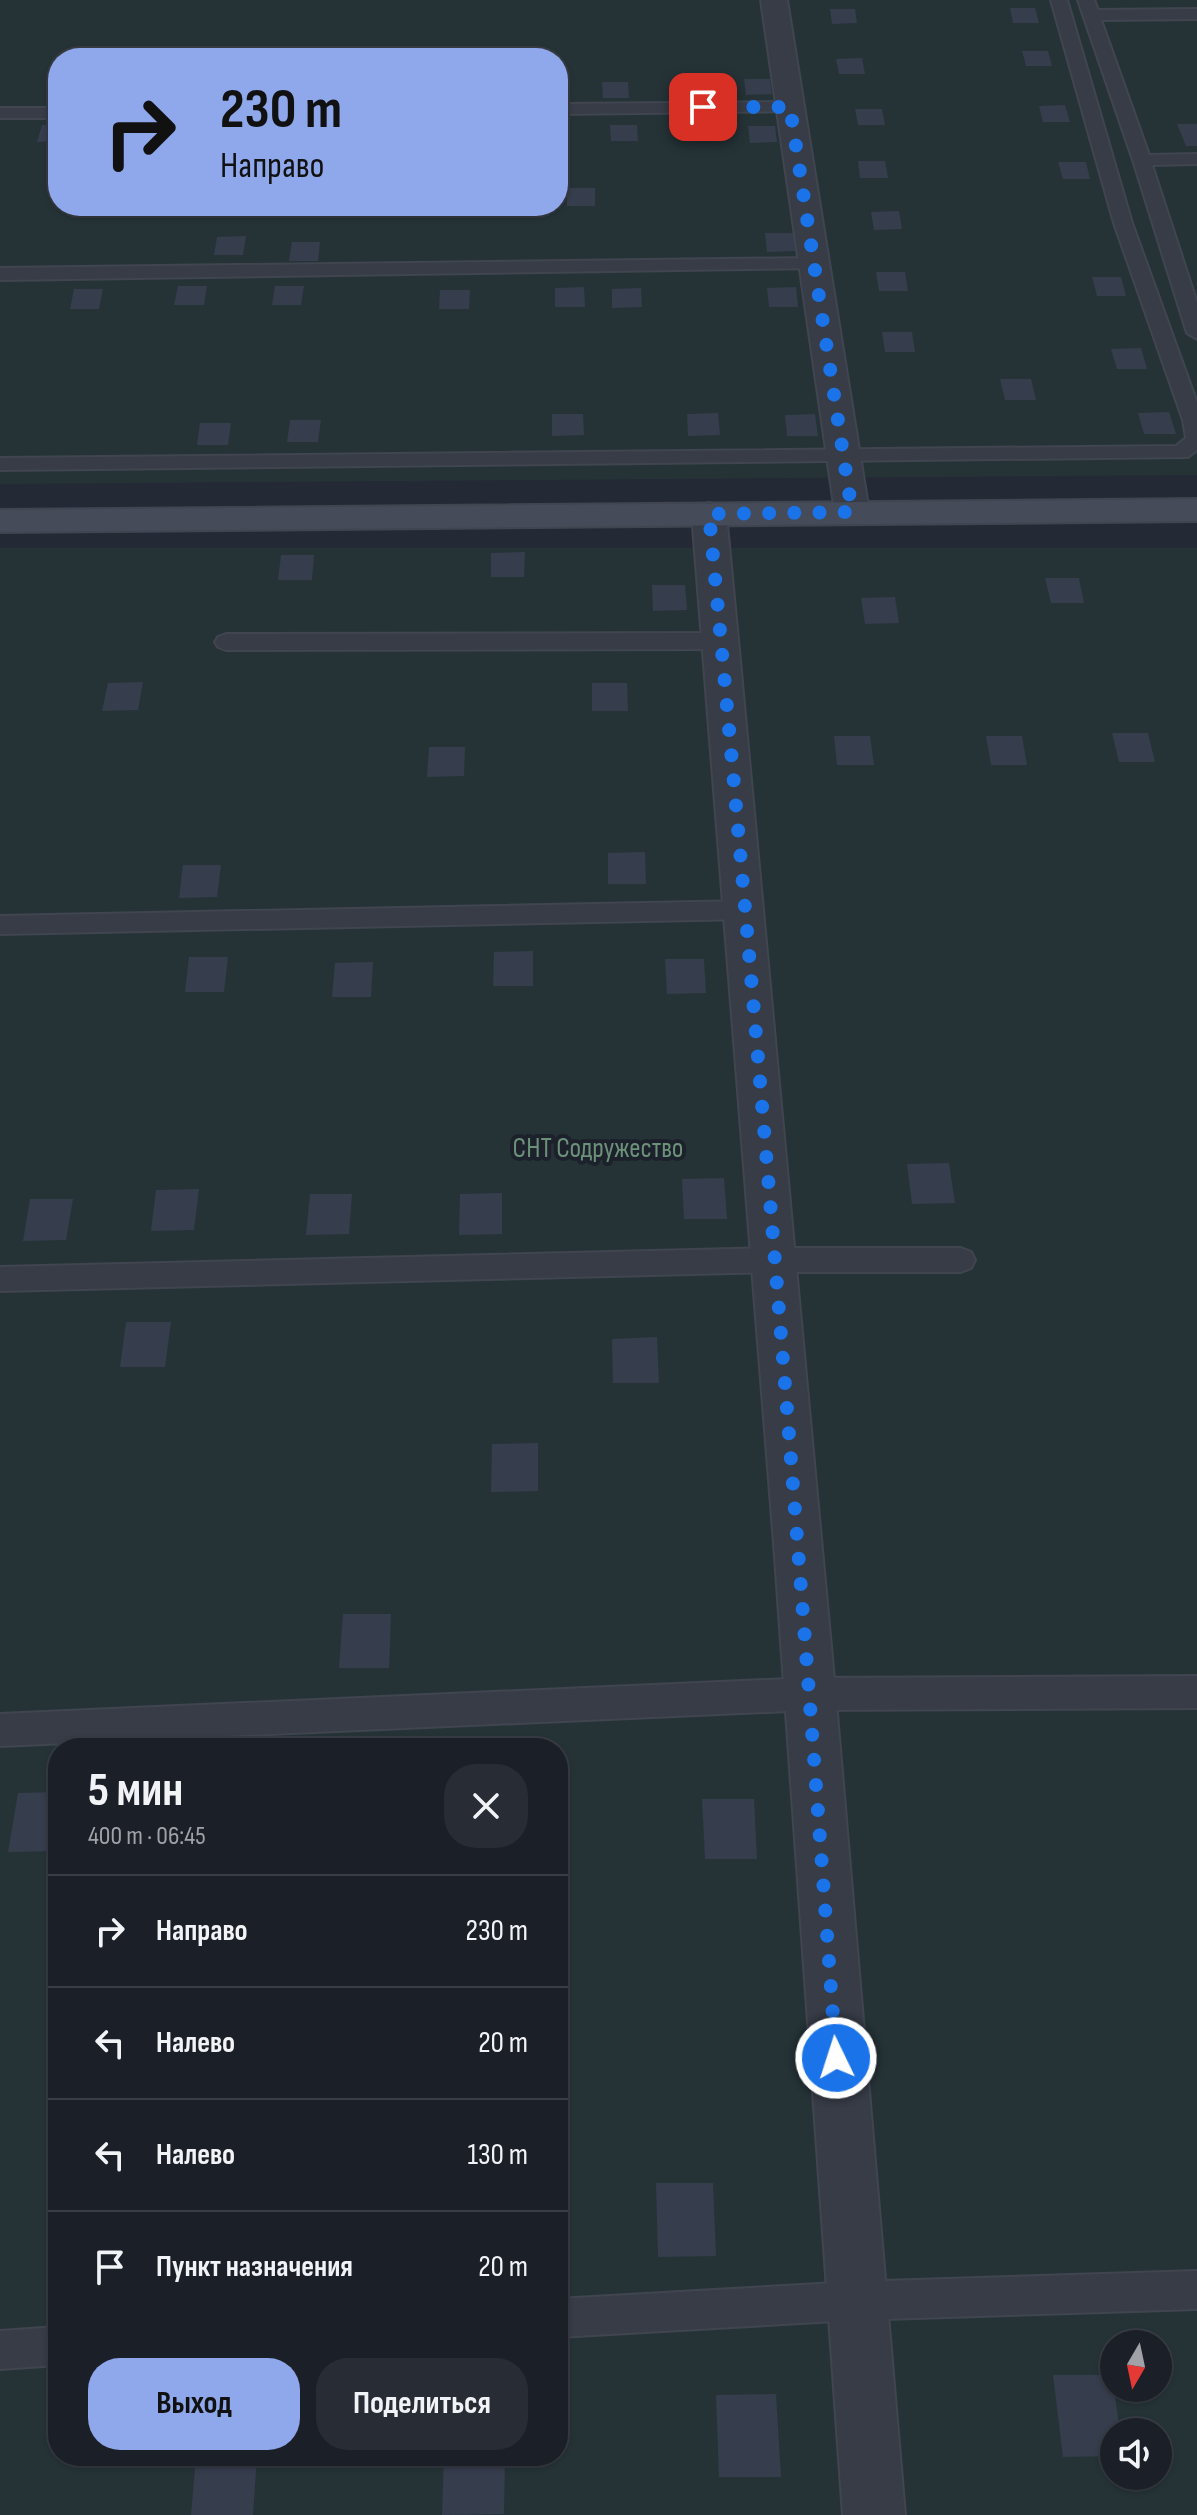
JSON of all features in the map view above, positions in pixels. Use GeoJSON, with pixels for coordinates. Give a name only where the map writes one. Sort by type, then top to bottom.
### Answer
{"type":"FeatureCollection","features":[{"type":"Feature","properties":{"kind":"street"},"geometry":{"type":"LineString","coordinates":[[774,0],[852,512]]}},
{"type":"Feature","properties":{"kind":"street"},"geometry":{"type":"LineString","coordinates":[[0,521],[1197,510]]}},
{"type":"Feature","properties":{"kind":"street"},"geometry":{"type":"LineString","coordinates":[[709,514],[746,910],[810,1694],[853,2301],[874,2515]]}},
{"type":"Feature","properties":{"kind":"lane"},"geometry":{"type":"LineString","coordinates":[[0,464],[1181,452],[1197,440],[1193,420],[1123,223],[1059,0]]}},
{"type":"Feature","properties":{"kind":"lane"},"geometry":{"type":"LineString","coordinates":[[1196,330],[1142,160],[1088,8],[1197,14]]}},
{"type":"Feature","properties":{"kind":"lane"},"geometry":{"type":"LineString","coordinates":[[568,109],[790,107]]}},
{"type":"Feature","properties":{"kind":"lane"},"geometry":{"type":"LineString","coordinates":[[0,113],[48,113]]}},
{"type":"Feature","properties":{"kind":"lane"},"geometry":{"type":"LineString","coordinates":[[1142,160],[1197,159]]}},
{"type":"Feature","properties":{"kind":"lane"},"geometry":{"type":"LineString","coordinates":[[0,274],[814,264]]}},
{"type":"Feature","properties":{"kind":"lane"},"geometry":{"type":"LineString","coordinates":[[226,642],[721,641]]}},
{"type":"Feature","properties":{"kind":"lane"},"geometry":{"type":"LineString","coordinates":[[0,925],[746,910]]}},
{"type":"Feature","properties":{"kind":"lane"},"geometry":{"type":"LineString","coordinates":[[0,1279],[773,1260],[961,1260]]}},
{"type":"Feature","properties":{"kind":"lane"},"geometry":{"type":"LineString","coordinates":[[0,1730],[810,1694],[1197,1692]]}},
{"type":"Feature","properties":{"kind":"lane"},"geometry":{"type":"LineString","coordinates":[[568,2317],[853,2301],[1197,2290]]}},
{"type":"Feature","properties":{"kind":"lane"},"geometry":{"type":"LineString","coordinates":[[0,2350],[48,2347]]}},
{"type":"Feature","properties":{"kind":"green space"},"geometry":{"type":"Polygon","coordinates":[[[0,0],[1197,0],[1197,475],[0,484],[0,0]]]}},
{"type":"Feature","properties":{"kind":"green space","name":"СНТ Содружество"},"geometry":{"type":"Polygon","coordinates":[[[0,548],[1197,548],[1197,2515],[0,2515],[0,548]]]}},
{"type":"Feature","properties":{"kind":"building"},"geometry":{"type":"Polygon","coordinates":[[[1010,8],[1035,8],[1039,23],[1013,23],[1010,8]]]}},
{"type":"Feature","properties":{"kind":"building"},"geometry":{"type":"Polygon","coordinates":[[[830,9],[855,9],[857,23],[832,24],[830,9]]]}},
{"type":"Feature","properties":{"kind":"building"},"geometry":{"type":"Polygon","coordinates":[[[1022,51],[1048,51],[1052,66],[1026,66],[1022,51]]]}},
{"type":"Feature","properties":{"kind":"building"},"geometry":{"type":"Polygon","coordinates":[[[862,58],[865,74],[839,74],[836,59],[862,58]]]}},
{"type":"Feature","properties":{"kind":"building"},"geometry":{"type":"Polygon","coordinates":[[[744,79],[770,79],[772,94],[746,95],[744,79]]]}},
{"type":"Feature","properties":{"kind":"building"},"geometry":{"type":"Polygon","coordinates":[[[602,82],[628,82],[629,98],[603,98],[602,82]]]}},
{"type":"Feature","properties":{"kind":"building"},"geometry":{"type":"Polygon","coordinates":[[[1065,105],[1070,122],[1043,122],[1039,106],[1065,105]]]}},
{"type":"Feature","properties":{"kind":"building"},"geometry":{"type":"Polygon","coordinates":[[[855,109],[882,109],[885,125],[858,125],[855,109]]]}},
{"type":"Feature","properties":{"kind":"building"},"geometry":{"type":"Polygon","coordinates":[[[1177,124],[1197,124],[1197,146],[1186,146],[1177,124]]]}},
{"type":"Feature","properties":{"kind":"building"},"geometry":{"type":"Polygon","coordinates":[[[42,125],[48,125],[48,141],[37,142],[42,125]]]}},
{"type":"Feature","properties":{"kind":"building"},"geometry":{"type":"Polygon","coordinates":[[[610,125],[637,125],[638,141],[611,141],[610,125]]]}},
{"type":"Feature","properties":{"kind":"building"},"geometry":{"type":"Polygon","coordinates":[[[748,126],[775,126],[777,142],[750,143],[748,126]]]}},
{"type":"Feature","properties":{"kind":"building"},"geometry":{"type":"Polygon","coordinates":[[[858,161],[885,161],[888,178],[860,178],[858,161]]]}},
{"type":"Feature","properties":{"kind":"building"},"geometry":{"type":"Polygon","coordinates":[[[1058,162],[1086,162],[1090,179],[1063,179],[1058,162]]]}},
{"type":"Feature","properties":{"kind":"building"},"geometry":{"type":"Polygon","coordinates":[[[568,188],[595,188],[595,206],[568,206],[568,188]]]}},
{"type":"Feature","properties":{"kind":"building"},"geometry":{"type":"Polygon","coordinates":[[[899,211],[902,229],[874,230],[871,212],[899,211]]]}},
{"type":"Feature","properties":{"kind":"building"},"geometry":{"type":"Polygon","coordinates":[[[765,233],[794,233],[796,251],[767,252],[765,233]]]}},
{"type":"Feature","properties":{"kind":"building"},"geometry":{"type":"Polygon","coordinates":[[[246,236],[243,255],[214,255],[217,237],[246,236]]]}},
{"type":"Feature","properties":{"kind":"building"},"geometry":{"type":"Polygon","coordinates":[[[292,242],[320,242],[318,261],[289,261],[292,242]]]}},
{"type":"Feature","properties":{"kind":"building"},"geometry":{"type":"Polygon","coordinates":[[[876,272],[905,272],[908,291],[879,291],[876,272]]]}},
{"type":"Feature","properties":{"kind":"building"},"geometry":{"type":"Polygon","coordinates":[[[1092,277],[1121,277],[1126,296],[1097,296],[1092,277]]]}},
{"type":"Feature","properties":{"kind":"building"},"geometry":{"type":"Polygon","coordinates":[[[178,286],[207,286],[204,305],[174,305],[178,286]]]}},
{"type":"Feature","properties":{"kind":"building"},"geometry":{"type":"Polygon","coordinates":[[[275,286],[304,286],[301,305],[272,305],[275,286]]]}},
{"type":"Feature","properties":{"kind":"building"},"geometry":{"type":"Polygon","coordinates":[[[584,287],[585,307],[555,307],[555,288],[584,287]]]}},
{"type":"Feature","properties":{"kind":"building"},"geometry":{"type":"Polygon","coordinates":[[[796,287],[798,307],[769,307],[767,288],[796,287]]]}},
{"type":"Feature","properties":{"kind":"building"},"geometry":{"type":"Polygon","coordinates":[[[641,288],[642,307],[612,308],[612,289],[641,288]]]}},
{"type":"Feature","properties":{"kind":"building"},"geometry":{"type":"Polygon","coordinates":[[[74,289],[103,289],[99,309],[70,309],[74,289]]]}},
{"type":"Feature","properties":{"kind":"building"},"geometry":{"type":"Polygon","coordinates":[[[440,290],[470,290],[469,309],[439,309],[440,290]]]}},
{"type":"Feature","properties":{"kind":"building"},"geometry":{"type":"Polygon","coordinates":[[[882,332],[912,332],[915,352],[885,352],[882,332]]]}},
{"type":"Feature","properties":{"kind":"building"},"geometry":{"type":"Polygon","coordinates":[[[1141,348],[1147,369],[1117,369],[1111,349],[1141,348]]]}},
{"type":"Feature","properties":{"kind":"building"},"geometry":{"type":"Polygon","coordinates":[[[1000,379],[1031,379],[1036,400],[1005,400],[1000,379]]]}},
{"type":"Feature","properties":{"kind":"building"},"geometry":{"type":"Polygon","coordinates":[[[1169,412],[1176,434],[1144,434],[1138,413],[1169,412]]]}},
{"type":"Feature","properties":{"kind":"building"},"geometry":{"type":"Polygon","coordinates":[[[718,413],[720,435],[688,436],[687,414],[718,413]]]}},
{"type":"Feature","properties":{"kind":"building"},"geometry":{"type":"Polygon","coordinates":[[[552,414],[583,414],[584,435],[552,436],[552,414]]]}},
{"type":"Feature","properties":{"kind":"building"},"geometry":{"type":"Polygon","coordinates":[[[815,414],[818,436],[787,436],[785,415],[815,414]]]}},
{"type":"Feature","properties":{"kind":"building"},"geometry":{"type":"Polygon","coordinates":[[[290,420],[321,420],[318,442],[287,442],[290,420]]]}},
{"type":"Feature","properties":{"kind":"building"},"geometry":{"type":"Polygon","coordinates":[[[200,423],[231,423],[228,445],[197,445],[200,423]]]}},
{"type":"Feature","properties":{"kind":"building"},"geometry":{"type":"Polygon","coordinates":[[[525,552],[524,577],[491,577],[491,553],[525,552]]]}},
{"type":"Feature","properties":{"kind":"building"},"geometry":{"type":"Polygon","coordinates":[[[281,555],[314,555],[312,580],[278,580],[281,555]]]}},
{"type":"Feature","properties":{"kind":"building"},"geometry":{"type":"Polygon","coordinates":[[[1045,578],[1079,578],[1084,603],[1051,603],[1045,578]]]}},
{"type":"Feature","properties":{"kind":"building"},"geometry":{"type":"Polygon","coordinates":[[[652,585],[685,585],[687,610],[653,611],[652,585]]]}},
{"type":"Feature","properties":{"kind":"building"},"geometry":{"type":"Polygon","coordinates":[[[895,597],[899,623],[865,624],[861,598],[895,597]]]}},
{"type":"Feature","properties":{"kind":"building"},"geometry":{"type":"Polygon","coordinates":[[[143,682],[138,710],[102,711],[108,683],[143,682]]]}},
{"type":"Feature","properties":{"kind":"building"},"geometry":{"type":"Polygon","coordinates":[[[592,683],[627,683],[628,711],[592,711],[592,683]]]}},
{"type":"Feature","properties":{"kind":"building"},"geometry":{"type":"Polygon","coordinates":[[[1112,733],[1148,733],[1155,762],[1119,762],[1112,733]]]}},
{"type":"Feature","properties":{"kind":"building"},"geometry":{"type":"Polygon","coordinates":[[[834,736],[870,736],[874,765],[837,765],[834,736]]]}},
{"type":"Feature","properties":{"kind":"building"},"geometry":{"type":"Polygon","coordinates":[[[986,736],[1022,736],[1027,765],[991,765],[986,736]]]}},
{"type":"Feature","properties":{"kind":"building"},"geometry":{"type":"Polygon","coordinates":[[[429,747],[465,747],[464,776],[427,777],[429,747]]]}},
{"type":"Feature","properties":{"kind":"building"},"geometry":{"type":"Polygon","coordinates":[[[645,852],[646,884],[608,884],[608,853],[645,852]]]}},
{"type":"Feature","properties":{"kind":"building"},"geometry":{"type":"Polygon","coordinates":[[[183,865],[221,865],[217,897],[179,898],[183,865]]]}},
{"type":"Feature","properties":{"kind":"building"},"geometry":{"type":"Polygon","coordinates":[[[533,951],[533,986],[493,986],[494,952],[533,951]]]}},
{"type":"Feature","properties":{"kind":"building"},"geometry":{"type":"Polygon","coordinates":[[[189,957],[228,957],[224,992],[185,992],[189,957]]]}},
{"type":"Feature","properties":{"kind":"building"},"geometry":{"type":"Polygon","coordinates":[[[665,959],[704,959],[706,993],[667,994],[665,959]]]}},
{"type":"Feature","properties":{"kind":"building"},"geometry":{"type":"Polygon","coordinates":[[[373,962],[371,997],[332,997],[335,963],[373,962]]]}},
{"type":"Feature","properties":{"kind":"building"},"geometry":{"type":"Polygon","coordinates":[[[949,1163],[955,1203],[912,1204],[907,1164],[949,1163]]]}},
{"type":"Feature","properties":{"kind":"building"},"geometry":{"type":"Polygon","coordinates":[[[724,1178],[727,1219],[684,1219],[682,1179],[724,1178]]]}},
{"type":"Feature","properties":{"kind":"building"},"geometry":{"type":"Polygon","coordinates":[[[199,1189],[194,1230],[151,1231],[156,1190],[199,1189]]]}},
{"type":"Feature","properties":{"kind":"building"},"geometry":{"type":"Polygon","coordinates":[[[502,1193],[502,1234],[459,1235],[460,1194],[502,1193]]]}},
{"type":"Feature","properties":{"kind":"building"},"geometry":{"type":"Polygon","coordinates":[[[310,1194],[352,1194],[349,1234],[306,1235],[310,1194]]]}},
{"type":"Feature","properties":{"kind":"building"},"geometry":{"type":"Polygon","coordinates":[[[30,1199],[73,1199],[66,1240],[23,1241],[30,1199]]]}},
{"type":"Feature","properties":{"kind":"building"},"geometry":{"type":"Polygon","coordinates":[[[126,1322],[171,1322],[165,1367],[120,1367],[126,1322]]]}},
{"type":"Feature","properties":{"kind":"building"},"geometry":{"type":"Polygon","coordinates":[[[657,1337],[659,1383],[613,1383],[612,1339],[657,1337]]]}},
{"type":"Feature","properties":{"kind":"building"},"geometry":{"type":"Polygon","coordinates":[[[538,1443],[538,1491],[491,1492],[492,1444],[538,1443]]]}},
{"type":"Feature","properties":{"kind":"building"},"geometry":{"type":"Polygon","coordinates":[[[343,1614],[391,1614],[389,1668],[339,1668],[343,1614]]]}},
{"type":"Feature","properties":{"kind":"building"},"geometry":{"type":"Polygon","coordinates":[[[48,1792],[48,1851],[8,1852],[18,1793],[48,1792]]]}},
{"type":"Feature","properties":{"kind":"building"},"geometry":{"type":"Polygon","coordinates":[[[702,1799],[754,1799],[757,1859],[705,1859],[702,1799]]]}},
{"type":"Feature","properties":{"kind":"building"},"geometry":{"type":"Polygon","coordinates":[[[656,2183],[713,2183],[716,2256],[658,2257],[656,2183]]]}},
{"type":"Feature","properties":{"kind":"building"},"geometry":{"type":"Polygon","coordinates":[[[1053,2375],[1100,2375],[1100,2402],[1116,2402],[1118,2418],[1100,2418],[1100,2456],[1063,2457],[1053,2375]]]}},
{"type":"Feature","properties":{"kind":"building"},"geometry":{"type":"Polygon","coordinates":[[[776,2394],[781,2477],[719,2477],[716,2395],[776,2394]]]}},
{"type":"Feature","properties":{"kind":"building"},"geometry":{"type":"Polygon","coordinates":[[[195,2466],[256,2466],[253,2515],[191,2515],[195,2466]]]}},
{"type":"Feature","properties":{"kind":"building"},"geometry":{"type":"Polygon","coordinates":[[[444,2466],[505,2466],[504,2514],[442,2515],[444,2466]]]}},
{"type":"Feature","properties":{"kind":"route"},"geometry":{"type":"LineString","coordinates":[[703,107],[790,107],[852,512],[709,514],[746,910],[810,1694],[836,2058]]}}]}
